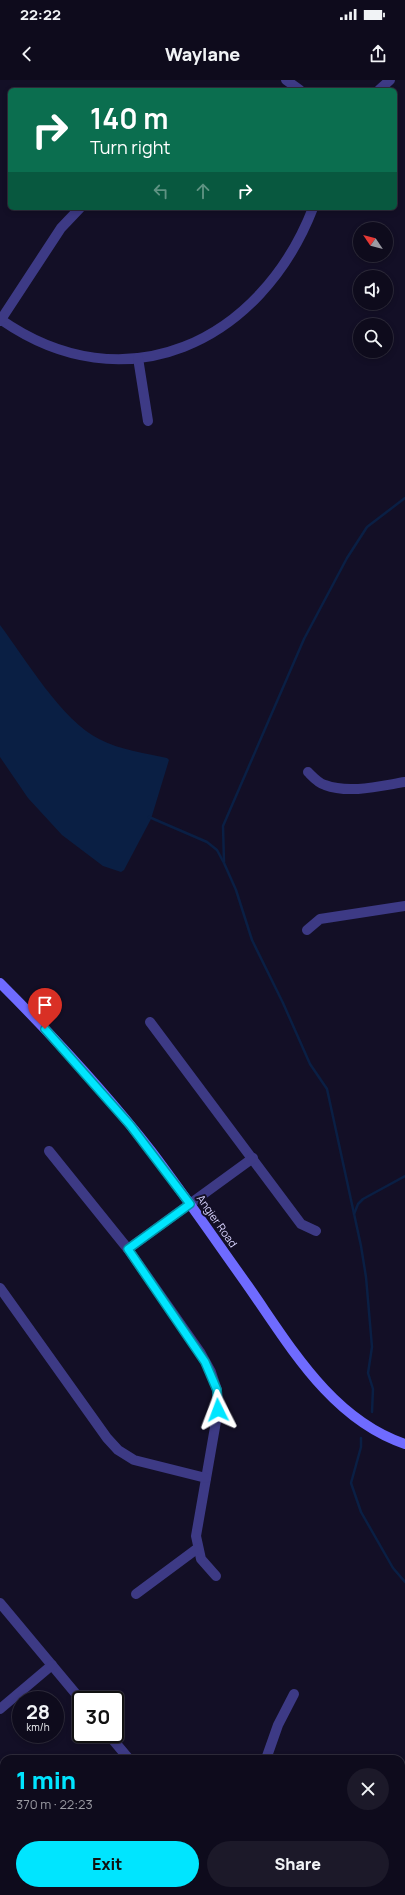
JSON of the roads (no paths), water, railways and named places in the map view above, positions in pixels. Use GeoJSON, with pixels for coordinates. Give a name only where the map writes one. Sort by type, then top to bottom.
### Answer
{"type":"FeatureCollection","features":[{"type":"Feature","properties":{"kind":"street"},"geometry":{"type":"LineString","coordinates":[[286,80],[297,88]]}},
{"type":"Feature","properties":{"kind":"street"},"geometry":{"type":"LineString","coordinates":[[381,88],[390,80]]}},
{"type":"Feature","properties":{"kind":"street"},"geometry":{"type":"LineString","coordinates":[[78,210],[61,228],[0,320],[25,336],[64,352],[99,359],[138,358],[160,355],[190,345],[222,328],[260,293],[289,256],[306,226],[312,210]]}},
{"type":"Feature","properties":{"kind":"street"},"geometry":{"type":"LineString","coordinates":[[138,358],[148,421]]}},
{"type":"Feature","properties":{"kind":"street"},"geometry":{"type":"LineString","coordinates":[[308,772],[324,785],[333,787],[359,788],[405,782]]}},
{"type":"Feature","properties":{"kind":"street"},"geometry":{"type":"LineString","coordinates":[[307,930],[320,919],[405,906]]}},
{"type":"Feature","properties":{"kind":"street","name":"Angier Road"},"geometry":{"type":"LineString","coordinates":[[0,983],[90,1077],[146,1144],[295,1353],[322,1387],[358,1419],[379,1433],[405,1444]]}},
{"type":"Feature","properties":{"kind":"street"},"geometry":{"type":"LineString","coordinates":[[150,1022],[302,1224],[316,1231]]}},
{"type":"Feature","properties":{"kind":"street"},"geometry":{"type":"LineString","coordinates":[[49,1151],[128,1249],[200,1352],[211,1372],[215,1384],[218,1410],[196,1536],[201,1559],[216,1576]]}},
{"type":"Feature","properties":{"kind":"street"},"geometry":{"type":"LineString","coordinates":[[128,1249],[253,1158]]}},
{"type":"Feature","properties":{"kind":"street"},"geometry":{"type":"LineString","coordinates":[[0,1288],[107,1438],[118,1450],[134,1460],[206,1478]]}},
{"type":"Feature","properties":{"kind":"street"},"geometry":{"type":"LineString","coordinates":[[136,1594],[198,1548]]}},
{"type":"Feature","properties":{"kind":"street"},"geometry":{"type":"LineString","coordinates":[[0,1603],[74,1691]]}},
{"type":"Feature","properties":{"kind":"street"},"geometry":{"type":"LineString","coordinates":[[0,1709],[52,1665]]}},
{"type":"Feature","properties":{"kind":"street"},"geometry":{"type":"LineString","coordinates":[[267,1755],[278,1725],[294,1694]]}},
{"type":"Feature","properties":{"kind":"street"},"geometry":{"type":"LineString","coordinates":[[116,1743],[126,1755]]}},
{"type":"Feature","properties":{"kind":"water"},"geometry":{"type":"Polygon","coordinates":[[[0,625],[45,688],[71,718],[85,730],[99,739],[115,746],[167,758],[169,760],[151,819],[124,870],[121,872],[103,866],[62,835],[28,798],[0,757],[0,625]]]}},
{"type":"Feature","properties":{"kind":"waterway"},"geometry":{"type":"LineString","coordinates":[[224,862],[223,826],[304,639],[347,558],[367,527],[405,498]]}},
{"type":"Feature","properties":{"kind":"waterway"},"geometry":{"type":"LineString","coordinates":[[149,817],[207,842],[217,850],[236,890],[252,940],[283,1003],[310,1064],[327,1089],[361,1246],[366,1277],[372,1347],[368,1373],[373,1389],[372,1412]]}},
{"type":"Feature","properties":{"kind":"waterway"},"geometry":{"type":"LineString","coordinates":[[354,1214],[358,1204],[363,1199],[405,1176]]}},
{"type":"Feature","properties":{"kind":"waterway"},"geometry":{"type":"LineString","coordinates":[[361,1438],[361,1447],[351,1483],[361,1512],[393,1568],[405,1582]]}}]}
